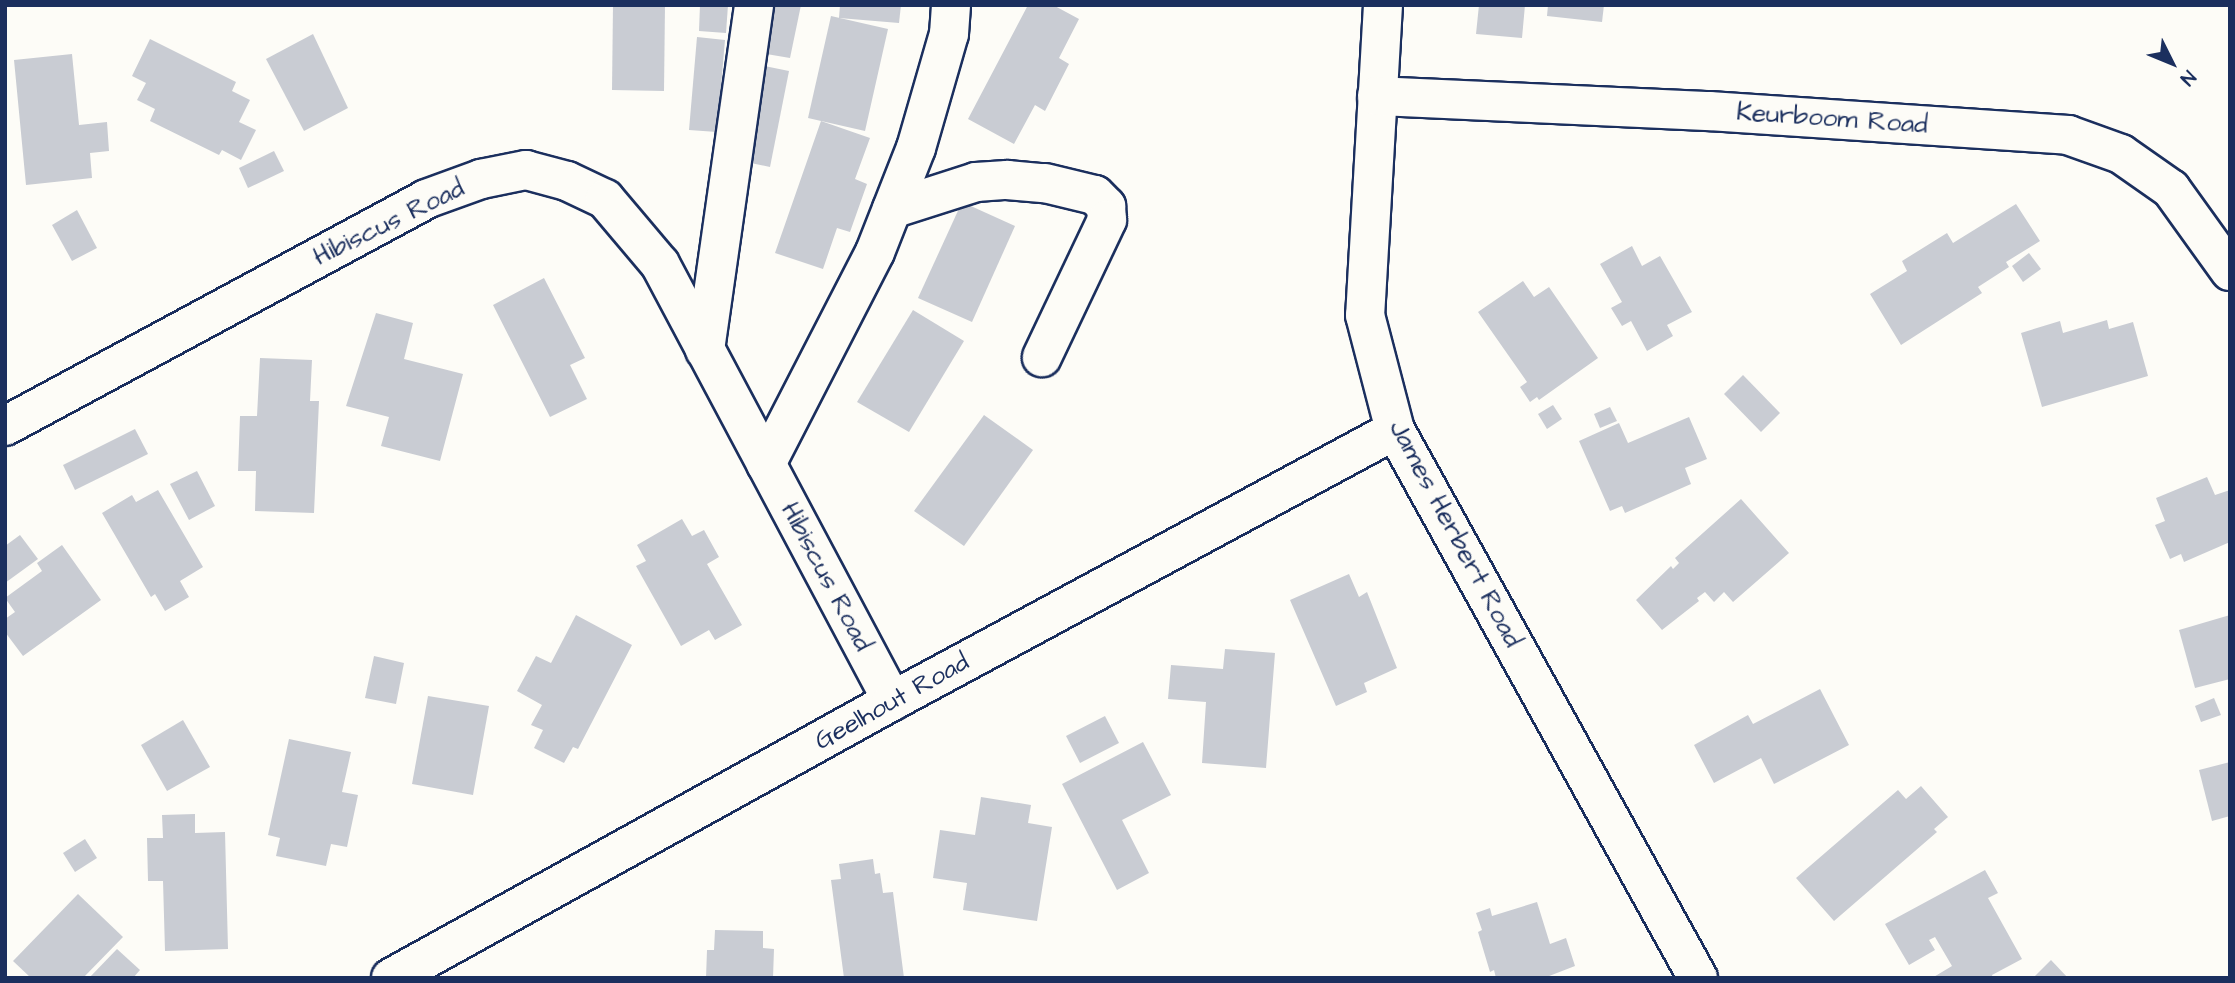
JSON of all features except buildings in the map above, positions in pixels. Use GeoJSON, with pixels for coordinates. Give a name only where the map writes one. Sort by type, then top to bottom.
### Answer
{"type":"FeatureCollection","features":[{"type":"Feature","properties":{"kind":"street"},"geometry":{"type":"LineString","coordinates":[[705,349],[754,5]]}},
{"type":"Feature","properties":{"kind":"street"},"geometry":{"type":"LineString","coordinates":[[766,464],[875,252],[916,148],[946,47],[951,5]]}},
{"type":"Feature","properties":{"kind":"street","name":"James Herbert Road"},"geometry":{"type":"LineString","coordinates":[[1383,5],[1365,315],[1395,430],[1698,978]]}},
{"type":"Feature","properties":{"kind":"street","name":"Keurboom Road"},"geometry":{"type":"LineString","coordinates":[[1377,96],[1709,111],[2068,135],[2121,154],[2171,189],[2230,271]]}},
{"type":"Feature","properties":{"kind":"street","name":"Hibiscus Road"},"geometry":{"type":"LineString","coordinates":[[5,426],[426,199],[481,179],[526,170],[567,181],[605,200],[660,264],[892,701]]}},
{"type":"Feature","properties":{"kind":"street"},"geometry":{"type":"LineString","coordinates":[[892,209],[976,182],[1007,180],[1045,183],[1095,195],[1106,206],[1107,220],[1042,357]]}},
{"type":"Feature","properties":{"kind":"street","name":"Geelhout Road"},"geometry":{"type":"LineString","coordinates":[[391,978],[892,701],[1395,430]]}}]}
